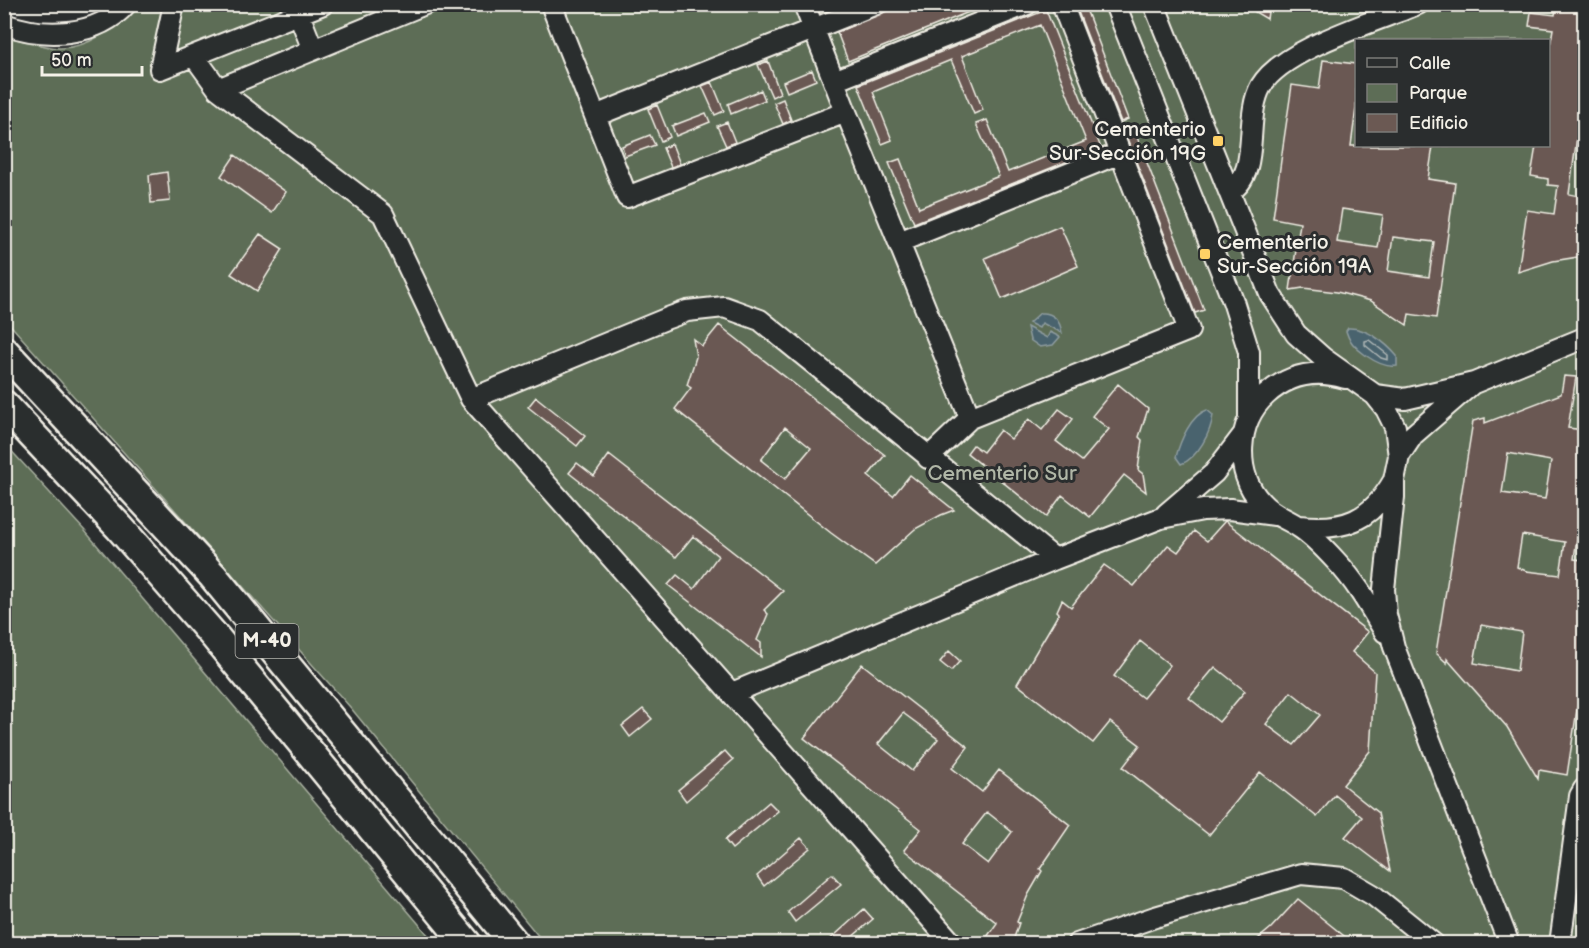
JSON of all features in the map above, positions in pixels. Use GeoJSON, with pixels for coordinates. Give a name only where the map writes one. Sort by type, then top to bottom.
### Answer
{"type":"FeatureCollection","features":[{"type":"Feature","properties":{"kind":"highway","name":"M-40"},"geometry":{"type":"LineString","coordinates":[[4,351],[213,576],[515,944]]}},
{"type":"Feature","properties":{"kind":"highway","name":"M-40"},"geometry":{"type":"LineString","coordinates":[[4,405],[120,528],[216,638],[467,944]]}},
{"type":"Feature","properties":{"kind":"street"},"geometry":{"type":"LineString","coordinates":[[4,24],[48,35],[80,30],[107,11],[126,4]]}},
{"type":"Feature","properties":{"kind":"street"},"geometry":{"type":"LineString","coordinates":[[174,4],[160,69],[297,9],[323,4]]}},
{"type":"Feature","properties":{"kind":"street"},"geometry":{"type":"LineString","coordinates":[[218,89],[425,4]]}},
{"type":"Feature","properties":{"kind":"street"},"geometry":{"type":"LineString","coordinates":[[804,4],[970,418]]}},
{"type":"Feature","properties":{"kind":"street"},"geometry":{"type":"LineString","coordinates":[[595,116],[876,4]]}},
{"type":"Feature","properties":{"kind":"street"},"geometry":{"type":"LineString","coordinates":[[834,81],[1027,4]]}},
{"type":"Feature","properties":{"kind":"street"},"geometry":{"type":"LineString","coordinates":[[928,458],[970,418],[1190,330],[1062,4]]}},
{"type":"Feature","properties":{"kind":"street"},"geometry":{"type":"LineString","coordinates":[[1115,4],[1233,301],[1249,352],[1246,425],[1242,449],[1246,478],[1260,501],[1275,515]]}},
{"type":"Feature","properties":{"kind":"street"},"geometry":{"type":"LineString","coordinates":[[1154,4],[1270,294],[1296,334],[1375,395],[1386,409],[1395,427],[1399,456],[1394,480],[1384,589],[1386,615],[1394,647],[1509,944]]}},
{"type":"Feature","properties":{"kind":"street"},"geometry":{"type":"LineString","coordinates":[[1229,192],[1239,186],[1248,170],[1251,118],[1261,86],[1291,56],[1418,4]]}},
{"type":"Feature","properties":{"kind":"street"},"geometry":{"type":"LineString","coordinates":[[552,5],[627,197],[846,112]]}},
{"type":"Feature","properties":{"kind":"street"},"geometry":{"type":"LineString","coordinates":[[297,9],[313,50]]}},
{"type":"Feature","properties":{"kind":"street"},"geometry":{"type":"LineString","coordinates":[[194,56],[218,89],[383,214],[471,399],[953,944]]}},
{"type":"Feature","properties":{"kind":"street"},"geometry":{"type":"LineString","coordinates":[[899,242],[1120,153]]}},
{"type":"Feature","properties":{"kind":"street"},"geometry":{"type":"LineString","coordinates":[[471,399],[687,311],[724,307],[760,320],[1055,559]]}},
{"type":"Feature","properties":{"kind":"street"},"geometry":{"type":"LineString","coordinates":[[1375,395],[1405,399],[1474,382],[1584,338]]}},
{"type":"Feature","properties":{"kind":"street"},"geometry":{"type":"LineString","coordinates":[[1161,518],[1214,473],[1259,401],[1276,385],[1296,376],[1325,372],[1356,381]]}},
{"type":"Feature","properties":{"kind":"street"},"geometry":{"type":"LineString","coordinates":[[1399,456],[1413,435],[1474,382]]}},
{"type":"Feature","properties":{"kind":"street"},"geometry":{"type":"LineString","coordinates":[[1299,526],[1327,529],[1355,521],[1376,506],[1394,480]]}},
{"type":"Feature","properties":{"kind":"street"},"geometry":{"type":"LineString","coordinates":[[732,693],[1055,559],[1161,518],[1203,510],[1230,509],[1275,515],[1299,526],[1336,560],[1356,584],[1394,647]]}},
{"type":"Feature","properties":{"kind":"street"},"geometry":{"type":"LineString","coordinates":[[1560,944],[1580,796],[1584,789]]}},
{"type":"Feature","properties":{"kind":"street"},"geometry":{"type":"LineString","coordinates":[[1077,944],[1155,917],[1300,874],[1344,878],[1373,896],[1434,944]]}},
{"type":"Feature","properties":{"kind":"green space","name":"Cementerio Sur"},"geometry":{"type":"Polygon","coordinates":[[[139,4],[1584,5],[1584,943],[544,943],[350,707],[5,319],[4,36],[59,48],[93,40],[113,27],[139,4]]]}},
{"type":"Feature","properties":{"kind":"green space"},"geometry":{"type":"Polygon","coordinates":[[[5,444],[85,531],[435,943],[5,943],[5,444]]]}},
{"type":"Feature","properties":{"kind":"water"},"geometry":{"type":"Polygon","coordinates":[[[1040,313],[1053,315],[1060,324],[1062,333],[1042,323],[1039,328],[1029,323],[1040,313]]]}},
{"type":"Feature","properties":{"kind":"water"},"geometry":{"type":"Polygon","coordinates":[[[1027,327],[1047,338],[1050,332],[1060,337],[1053,345],[1040,347],[1030,340],[1027,327]]]}},
{"type":"Feature","properties":{"kind":"water"},"geometry":{"type":"Polygon","coordinates":[[[1348,328],[1362,330],[1381,341],[1397,356],[1397,366],[1374,361],[1359,350],[1349,338],[1346,331],[1348,328]]]}},
{"type":"Feature","properties":{"kind":"water"},"geometry":{"type":"Polygon","coordinates":[[[1207,410],[1213,415],[1210,429],[1198,450],[1181,464],[1176,457],[1183,436],[1196,417],[1207,410]]]}},
{"type":"Feature","properties":{"kind":"building"},"geometry":{"type":"Polygon","coordinates":[[[908,4],[986,5],[848,61],[837,32],[908,4]]]}},
{"type":"Feature","properties":{"kind":"building"},"geometry":{"type":"Polygon","coordinates":[[[1075,4],[1084,4],[1128,119],[1121,122],[1075,4]]]}},
{"type":"Feature","properties":{"kind":"building"},"geometry":{"type":"Polygon","coordinates":[[[1257,4],[1269,4],[1267,19],[1255,12],[1257,4]]]}},
{"type":"Feature","properties":{"kind":"building"},"geometry":{"type":"Polygon","coordinates":[[[1557,4],[1569,4],[1569,9],[1584,11],[1584,88],[1569,194],[1584,197],[1584,256],[1553,261],[1518,272],[1527,210],[1554,214],[1558,186],[1548,185],[1548,179],[1531,176],[1536,147],[1550,147],[1550,46],[1553,29],[1529,26],[1531,12],[1555,15],[1557,4]]]}},
{"type":"Feature","properties":{"kind":"building"},"geometry":{"type":"Polygon","coordinates":[[[1046,10],[1101,148],[914,223],[889,163],[900,159],[919,208],[999,176],[976,124],[987,120],[1008,172],[1086,141],[1040,25],[962,56],[983,110],[974,114],[951,60],[873,92],[892,140],[882,144],[858,85],[1046,10]]]}},
{"type":"Feature","properties":{"kind":"building"},"geometry":{"type":"Polygon","coordinates":[[[1323,60],[1355,64],[1355,116],[1351,146],[1433,147],[1428,179],[1455,183],[1436,318],[1409,314],[1407,325],[1371,301],[1337,292],[1303,288],[1290,290],[1300,223],[1273,218],[1292,85],[1319,89],[1323,60]],[[1342,209],[1337,242],[1378,248],[1383,215],[1342,209]],[[1393,237],[1388,271],[1429,277],[1434,242],[1393,237]]]}},
{"type":"Feature","properties":{"kind":"building"},"geometry":{"type":"Polygon","coordinates":[[[768,61],[780,93],[772,97],[758,65],[768,61]]]}},
{"type":"Feature","properties":{"kind":"building"},"geometry":{"type":"Polygon","coordinates":[[[812,70],[816,80],[787,92],[783,82],[812,70]]]}},
{"type":"Feature","properties":{"kind":"building"},"geometry":{"type":"Polygon","coordinates":[[[712,82],[724,111],[715,115],[702,86],[712,82]]]}},
{"type":"Feature","properties":{"kind":"building"},"geometry":{"type":"Polygon","coordinates":[[[761,90],[765,100],[731,114],[728,104],[761,90]]]}},
{"type":"Feature","properties":{"kind":"building"},"geometry":{"type":"Polygon","coordinates":[[[783,99],[791,120],[783,124],[774,103],[783,99]]]}},
{"type":"Feature","properties":{"kind":"building"},"geometry":{"type":"Polygon","coordinates":[[[657,105],[670,137],[661,141],[648,109],[657,105]]]}},
{"type":"Feature","properties":{"kind":"building"},"geometry":{"type":"Polygon","coordinates":[[[706,113],[710,122],[676,136],[672,126],[706,113]]]}},
{"type":"Feature","properties":{"kind":"building"},"geometry":{"type":"Polygon","coordinates":[[[727,122],[735,142],[726,146],[717,126],[727,122]]]}},
{"type":"Feature","properties":{"kind":"building"},"geometry":{"type":"Polygon","coordinates":[[[1132,124],[1204,310],[1195,313],[1123,128],[1132,124]]]}},
{"type":"Feature","properties":{"kind":"building"},"geometry":{"type":"Polygon","coordinates":[[[650,135],[655,145],[625,156],[622,146],[650,135]]]}},
{"type":"Feature","properties":{"kind":"building"},"geometry":{"type":"Polygon","coordinates":[[[672,144],[680,164],[671,167],[663,148],[672,144]]]}},
{"type":"Feature","properties":{"kind":"building"},"geometry":{"type":"Polygon","coordinates":[[[235,155],[286,192],[272,213],[221,176],[235,155]]]}},
{"type":"Feature","properties":{"kind":"building"},"geometry":{"type":"Polygon","coordinates":[[[167,172],[170,201],[151,203],[149,175],[167,172]]]}},
{"type":"Feature","properties":{"kind":"building"},"geometry":{"type":"Polygon","coordinates":[[[1060,226],[1078,266],[1002,299],[985,258],[1060,226]]]}},
{"type":"Feature","properties":{"kind":"building"},"geometry":{"type":"Polygon","coordinates":[[[260,234],[283,249],[257,291],[231,274],[260,234]]]}},
{"type":"Feature","properties":{"kind":"building"},"geometry":{"type":"Polygon","coordinates":[[[719,325],[885,455],[868,476],[893,496],[910,475],[954,510],[915,529],[875,565],[831,533],[675,409],[691,388],[687,385],[696,357],[693,339],[702,346],[719,325]],[[785,427],[761,460],[785,479],[811,448],[785,427]]]}},
{"type":"Feature","properties":{"kind":"building"},"geometry":{"type":"Polygon","coordinates":[[[1564,376],[1576,377],[1568,428],[1584,430],[1584,491],[1574,559],[1584,560],[1584,664],[1567,775],[1539,770],[1538,779],[1507,727],[1447,659],[1447,663],[1436,653],[1473,421],[1485,418],[1485,423],[1561,394],[1564,376]],[[1508,453],[1502,493],[1545,499],[1551,461],[1508,453]],[[1522,535],[1517,567],[1526,571],[1560,575],[1565,542],[1522,535]],[[1481,625],[1474,663],[1517,671],[1522,632],[1481,625]]]}},
{"type":"Feature","properties":{"kind":"building"},"geometry":{"type":"Polygon","coordinates":[[[1118,384],[1148,409],[1139,437],[1142,440],[1138,470],[1143,474],[1146,492],[1124,475],[1090,517],[1062,495],[1046,517],[967,453],[973,445],[983,452],[1000,430],[1011,439],[1029,419],[1042,430],[1059,409],[1073,419],[1056,441],[1082,461],[1109,429],[1092,416],[1118,384]]]}},
{"type":"Feature","properties":{"kind":"building"},"geometry":{"type":"Polygon","coordinates":[[[536,397],[585,436],[577,446],[528,407],[536,397]]]}},
{"type":"Feature","properties":{"kind":"building"},"geometry":{"type":"Polygon","coordinates":[[[609,455],[783,591],[764,610],[768,614],[757,640],[761,643],[761,657],[668,585],[677,575],[694,589],[718,556],[693,536],[676,557],[569,473],[577,463],[594,476],[609,455]]]}},
{"type":"Feature","properties":{"kind":"building"},"geometry":{"type":"Polygon","coordinates":[[[1225,521],[1368,632],[1352,652],[1375,672],[1370,751],[1343,785],[1378,813],[1390,871],[1345,837],[1362,817],[1335,795],[1317,817],[1260,772],[1209,835],[1123,767],[1140,745],[1110,722],[1093,743],[1017,684],[1059,613],[1057,611],[1062,600],[1071,607],[1104,565],[1134,586],[1168,545],[1178,552],[1194,531],[1207,541],[1225,521]],[[1140,641],[1114,676],[1143,698],[1170,665],[1140,641]],[[1215,667],[1189,698],[1219,722],[1245,691],[1215,667]],[[1291,692],[1266,724],[1294,745],[1320,715],[1291,692]]]}},
{"type":"Feature","properties":{"kind":"building"},"geometry":{"type":"Polygon","coordinates":[[[949,651],[960,661],[951,671],[940,662],[949,651]]]}},
{"type":"Feature","properties":{"kind":"building"},"geometry":{"type":"Polygon","coordinates":[[[862,664],[968,747],[952,768],[982,792],[999,770],[1070,825],[1040,869],[1042,871],[1028,895],[1017,922],[1019,923],[1012,944],[982,944],[997,923],[904,850],[921,829],[804,738],[862,664]],[[903,713],[878,744],[912,771],[938,739],[903,713]],[[987,812],[962,844],[988,864],[1012,832],[987,812]]]}},
{"type":"Feature","properties":{"kind":"building"},"geometry":{"type":"Polygon","coordinates":[[[643,709],[652,719],[630,737],[622,726],[643,709]]]}},
{"type":"Feature","properties":{"kind":"building"},"geometry":{"type":"Polygon","coordinates":[[[725,751],[733,760],[686,801],[678,790],[725,751]]]}},
{"type":"Feature","properties":{"kind":"building"},"geometry":{"type":"Polygon","coordinates":[[[769,802],[778,811],[732,849],[725,840],[769,802]]]}},
{"type":"Feature","properties":{"kind":"building"},"geometry":{"type":"Polygon","coordinates":[[[801,838],[810,848],[764,886],[757,876],[801,838]]]}},
{"type":"Feature","properties":{"kind":"building"},"geometry":{"type":"Polygon","coordinates":[[[832,874],[841,884],[795,922],[788,912],[832,874]]]}},
{"type":"Feature","properties":{"kind":"building"},"geometry":{"type":"Polygon","coordinates":[[[1298,899],[1354,944],[1252,944],[1271,928],[1298,899]]]}},
{"type":"Feature","properties":{"kind":"building"},"geometry":{"type":"Polygon","coordinates":[[[864,909],[873,919],[844,944],[825,944],[864,909]]]}},
{"type":"Feature","properties":{"kind":"place","name":"Cementerio Sur-Sección 19G"},"geometry":{"type":"Point","coordinates":[1218,141]}},
{"type":"Feature","properties":{"kind":"place","name":"Cementerio Sur-Sección 19A"},"geometry":{"type":"Point","coordinates":[1205,254]}}]}
